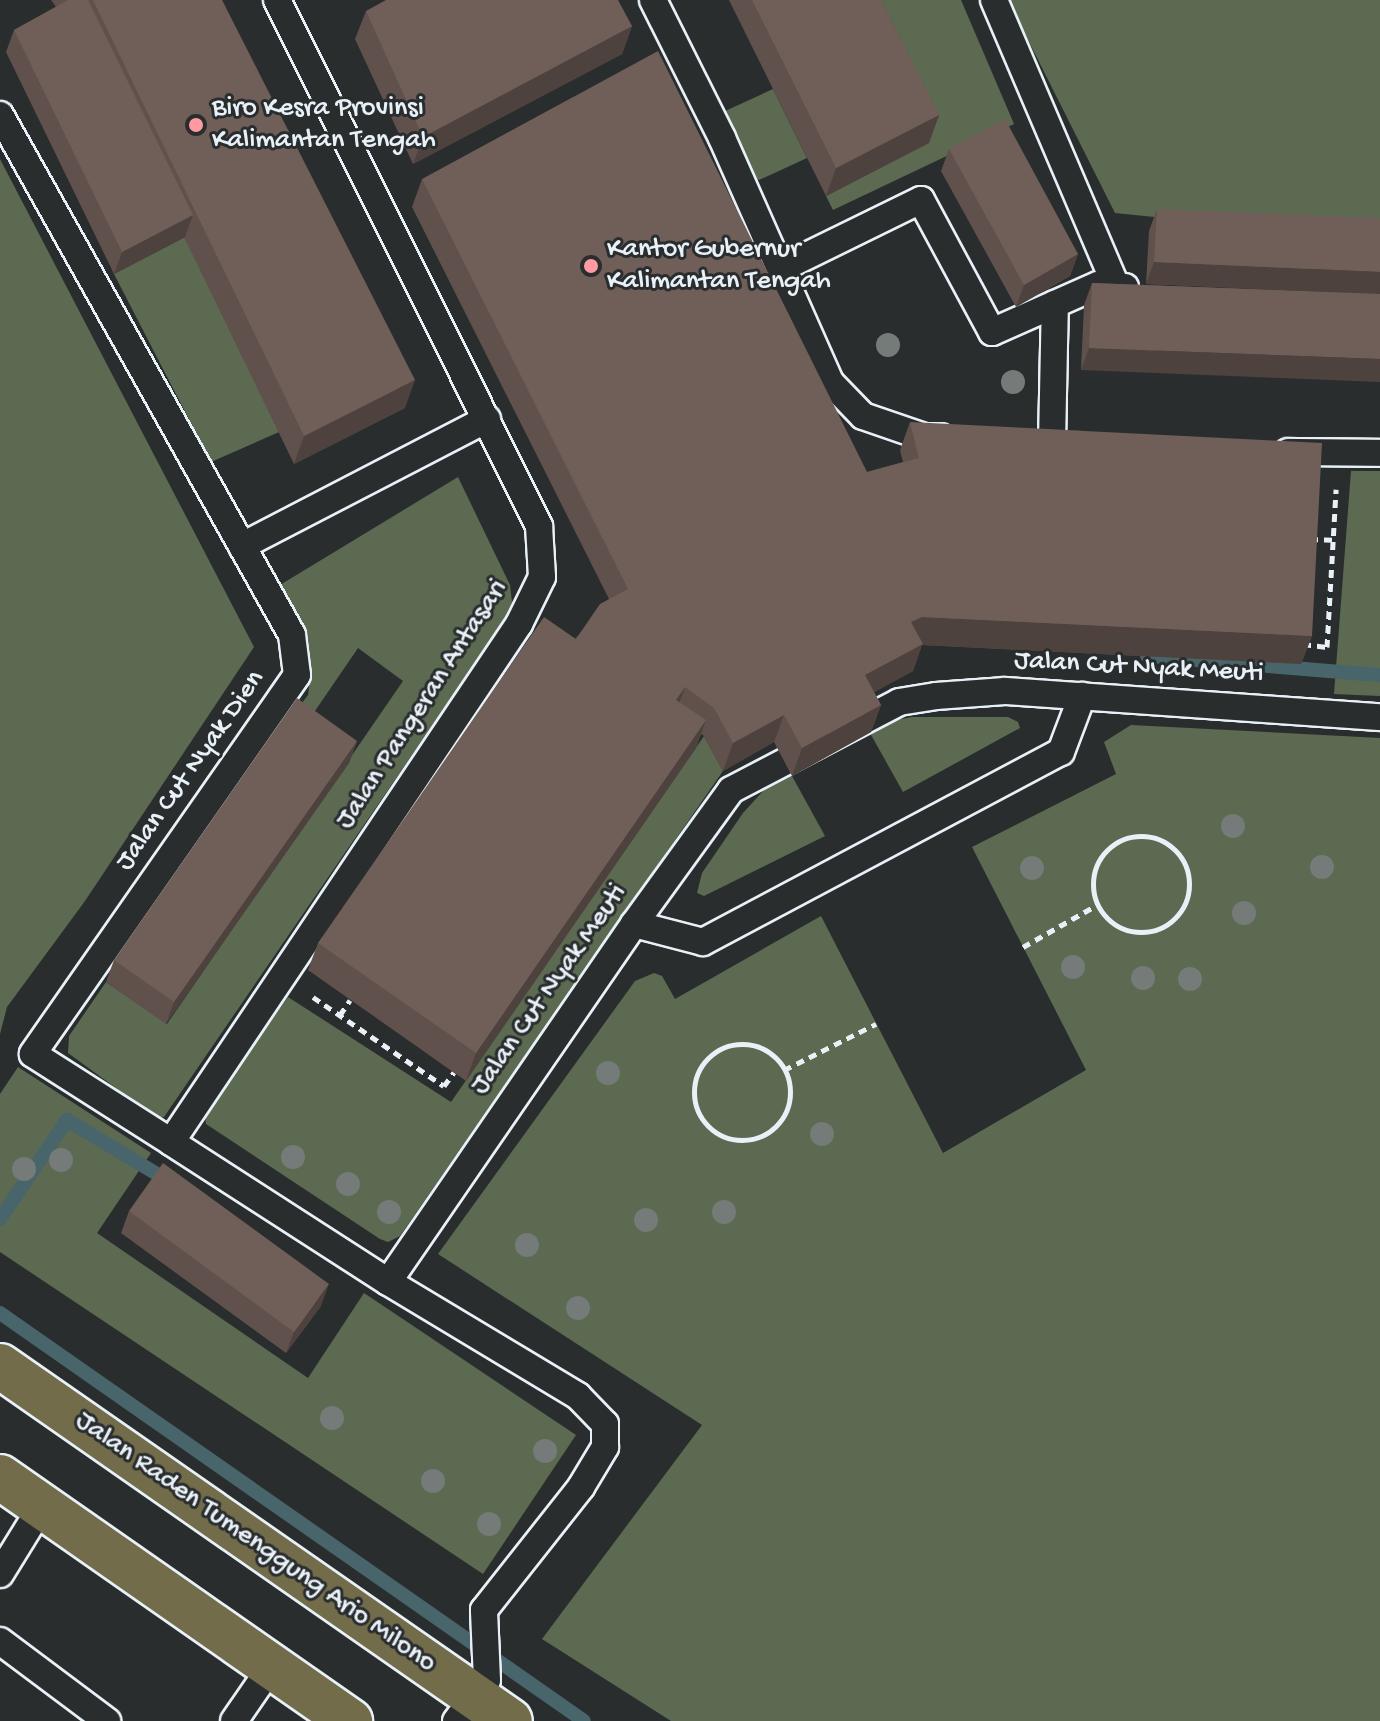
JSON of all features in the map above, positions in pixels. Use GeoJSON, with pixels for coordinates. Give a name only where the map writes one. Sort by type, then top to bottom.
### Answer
{"type":"FeatureCollection","features":[{"type":"Feature","properties":{"kind":"highway","name":"Jalan Raden Tumenggung Ario Milono"},"geometry":{"type":"LineString","coordinates":[[0,1366],[472,1699],[510,1721]]}},
{"type":"Feature","properties":{"kind":"highway"},"geometry":{"type":"LineString","coordinates":[[0,1477],[350,1721]]}},
{"type":"Feature","properties":{"kind":"lane","name":"Jalan Pangeran Antasari"},"geometry":{"type":"LineString","coordinates":[[171,1142],[519,624],[542,577],[539,526],[277,0]]}},
{"type":"Feature","properties":{"kind":"lane"},"geometry":{"type":"LineString","coordinates":[[653,0],[722,138],[830,382],[863,416],[924,437],[968,438]]}},
{"type":"Feature","properties":{"kind":"lane"},"geometry":{"type":"LineString","coordinates":[[994,0],[1116,286]]}},
{"type":"Feature","properties":{"kind":"lane","name":"Jalan Cut Nyak Dien"},"geometry":{"type":"LineString","coordinates":[[0,115],[292,635],[297,675],[33,1054],[171,1142]]}},
{"type":"Feature","properties":{"kind":"lane"},"geometry":{"type":"LineString","coordinates":[[694,152],[722,138]]}},
{"type":"Feature","properties":{"kind":"lane"},"geometry":{"type":"LineString","coordinates":[[780,269],[921,200],[992,332],[1098,285],[1147,289]]}},
{"type":"Feature","properties":{"kind":"lane"},"geometry":{"type":"LineString","coordinates":[[424,292],[452,277]]}},
{"type":"Feature","properties":{"kind":"lane"},"geometry":{"type":"LineString","coordinates":[[1052,442],[1055,304]]}},
{"type":"Feature","properties":{"kind":"lane"},"geometry":{"type":"LineString","coordinates":[[242,546],[487,419]]}},
{"type":"Feature","properties":{"kind":"lane"},"geometry":{"type":"LineString","coordinates":[[1024,440],[1084,443]]}},
{"type":"Feature","properties":{"kind":"lane"},"geometry":{"type":"LineString","coordinates":[[1259,450],[1380,453]]}},
{"type":"Feature","properties":{"kind":"lane","name":"Jalan Cut Nyak Meuti"},"geometry":{"type":"LineString","coordinates":[[388,1282],[634,924],[731,790],[899,702],[1005,691],[1380,717]]}},
{"type":"Feature","properties":{"kind":"lane"},"geometry":{"type":"LineString","coordinates":[[634,924],[703,942],[1061,752],[1082,696]]}},
{"type":"Feature","properties":{"kind":"lane"},"geometry":{"type":"LineString","coordinates":[[171,1142],[388,1282],[578,1396],[605,1424],[605,1447],[581,1487],[484,1610],[472,1699]]}},
{"type":"Feature","properties":{"kind":"lane"},"geometry":{"type":"LineString","coordinates":[[0,1574],[42,1506]]}},
{"type":"Feature","properties":{"kind":"lane"},"geometry":{"type":"LineString","coordinates":[[0,1641],[107,1721]]}},
{"type":"Feature","properties":{"kind":"lane"},"geometry":{"type":"LineString","coordinates":[[234,1721],[272,1666]]}},
{"type":"Feature","properties":{"kind":"path"},"geometry":{"type":"LineString","coordinates":[[1302,644],[1327,647],[1338,454]]}},
{"type":"Feature","properties":{"kind":"path"},"geometry":{"type":"LineString","coordinates":[[1308,539],[1333,540]]}},
{"type":"Feature","properties":{"kind":"path"},"geometry":{"type":"LineString","coordinates":[[1150,835],[1174,847],[1187,866],[1190,890],[1181,912],[1164,927],[1140,933],[1115,925],[1097,905],[1093,879],[1102,854],[1124,838],[1150,835]]}},
{"type":"Feature","properties":{"kind":"path"},"geometry":{"type":"LineString","coordinates":[[1023,947],[1097,905]]}},
{"type":"Feature","properties":{"kind":"path"},"geometry":{"type":"LineString","coordinates":[[283,976],[444,1086],[454,1072]]}},
{"type":"Feature","properties":{"kind":"path"},"geometry":{"type":"LineString","coordinates":[[340,1015],[350,1000]]}},
{"type":"Feature","properties":{"kind":"path"},"geometry":{"type":"LineString","coordinates":[[784,1070],[876,1024]]}},
{"type":"Feature","properties":{"kind":"path"},"geometry":{"type":"LineString","coordinates":[[750,1043],[775,1055],[784,1070],[790,1098],[781,1120],[764,1135],[741,1141],[715,1133],[697,1114],[693,1087],[703,1063],[724,1046],[750,1043]]}},
{"type":"Feature","properties":{"kind":"green space"},"geometry":{"type":"Polygon","coordinates":[[[857,0],[961,0],[1014,124],[833,210],[826,196],[928,143],[857,0]]]}},
{"type":"Feature","properties":{"kind":"green space"},"geometry":{"type":"Polygon","coordinates":[[[1008,0],[1380,0],[1380,240],[1115,213],[1008,0]]]}},
{"type":"Feature","properties":{"kind":"green space"},"geometry":{"type":"Polygon","coordinates":[[[773,89],[807,158],[759,180],[752,178],[723,112],[773,89]]]}},
{"type":"Feature","properties":{"kind":"green space"},"geometry":{"type":"Polygon","coordinates":[[[0,159],[254,647],[85,901],[7,1007],[0,1034],[0,159]]]}},
{"type":"Feature","properties":{"kind":"green space"},"geometry":{"type":"Polygon","coordinates":[[[185,237],[279,432],[211,462],[114,274],[185,237]]]}},
{"type":"Feature","properties":{"kind":"green space"},"geometry":{"type":"Polygon","coordinates":[[[1351,471],[1380,471],[1380,696],[1334,694],[1351,471]]]}},
{"type":"Feature","properties":{"kind":"green space"},"geometry":{"type":"Polygon","coordinates":[[[458,477],[510,585],[512,602],[503,622],[164,1117],[157,1118],[68,1053],[69,1036],[106,982],[167,1024],[403,681],[358,648],[302,730],[289,720],[308,695],[311,672],[275,588],[458,477]]]}},
{"type":"Feature","properties":{"kind":"green space"},"geometry":{"type":"Polygon","coordinates":[[[912,717],[1008,717],[1018,722],[1020,728],[903,792],[870,733],[886,722],[912,717]]]}},
{"type":"Feature","properties":{"kind":"green space"},"geometry":{"type":"Polygon","coordinates":[[[1131,725],[1380,738],[1380,1721],[671,1721],[542,1639],[702,1425],[438,1254],[635,981],[654,973],[662,976],[675,999],[821,916],[943,1153],[1086,1070],[972,847],[1116,774],[1104,742],[1131,725]]]}},
{"type":"Feature","properties":{"kind":"green space"},"geometry":{"type":"Polygon","coordinates":[[[704,736],[723,771],[400,1236],[388,1242],[380,1239],[206,1124],[205,1115],[288,997],[451,1102],[704,736]]]}},
{"type":"Feature","properties":{"kind":"green space"},"geometry":{"type":"Polygon","coordinates":[[[792,776],[825,836],[704,896],[697,893],[702,873],[743,813],[764,790],[792,776]]]}},
{"type":"Feature","properties":{"kind":"green space"},"geometry":{"type":"Polygon","coordinates":[[[18,1067],[151,1153],[97,1233],[308,1378],[364,1293],[576,1435],[483,1574],[0,1252],[0,1094],[18,1067]]]}},
{"type":"Feature","properties":{"kind":"building"},"geometry":{"type":"Polygon","coordinates":[[[68,0],[88,0],[193,215],[122,252],[14,30],[68,0]]]}},
{"type":"Feature","properties":{"kind":"building","name":"Biro Kesra Provinsi Kalimantan Tengah"},"geometry":{"type":"Polygon","coordinates":[[[93,0],[222,0],[415,380],[304,436],[93,0]]]}},
{"type":"Feature","properties":{"kind":"building"},"geometry":{"type":"Polygon","coordinates":[[[386,0],[618,0],[632,26],[423,137],[366,11],[386,0]]]}},
{"type":"Feature","properties":{"kind":"building"},"geometry":{"type":"Polygon","coordinates":[[[752,0],[881,0],[939,115],[836,168],[752,0]]]}},
{"type":"Feature","properties":{"kind":"building"},"geometry":{"type":"Polygon","coordinates":[[[658,51],[867,472],[919,458],[910,422],[1322,443],[1312,636],[922,617],[911,622],[923,644],[865,675],[881,705],[802,748],[784,715],[733,743],[714,708],[685,687],[676,700],[706,720],[476,1053],[318,943],[544,617],[576,639],[600,604],[628,589],[422,179],[658,51]]]}},
{"type":"Feature","properties":{"kind":"building"},"geometry":{"type":"Polygon","coordinates":[[[1005,119],[1078,254],[1024,285],[949,149],[1005,119]]]}},
{"type":"Feature","properties":{"kind":"building"},"geometry":{"type":"Polygon","coordinates":[[[1157,209],[1380,218],[1380,272],[1154,262],[1157,209]]]}},
{"type":"Feature","properties":{"kind":"building"},"geometry":{"type":"Polygon","coordinates":[[[1092,283],[1380,294],[1380,359],[1089,348],[1092,283]]]}},
{"type":"Feature","properties":{"kind":"building"},"geometry":{"type":"Polygon","coordinates":[[[297,698],[357,741],[174,1002],[114,960],[297,698]]]}},
{"type":"Feature","properties":{"kind":"building"},"geometry":{"type":"Polygon","coordinates":[[[163,1163],[329,1284],[294,1332],[129,1211],[163,1163]]]}},
{"type":"Feature","properties":{"kind":"waterway"},"geometry":{"type":"LineString","coordinates":[[1147,656],[1380,675]]}},
{"type":"Feature","properties":{"kind":"waterway"},"geometry":{"type":"LineString","coordinates":[[0,1219],[67,1120],[170,1182]]}},
{"type":"Feature","properties":{"kind":"waterway"},"geometry":{"type":"LineString","coordinates":[[0,1313],[584,1721]]}},
{"type":"Feature","properties":{"kind":"place","name":"Biro Kesra Provinsi Kalimantan Tengah"},"geometry":{"type":"Point","coordinates":[196,125]}},
{"type":"Feature","properties":{"kind":"place","name":"Kantor Gubernur Kalimantan Tengah"},"geometry":{"type":"Point","coordinates":[591,266]}}]}
